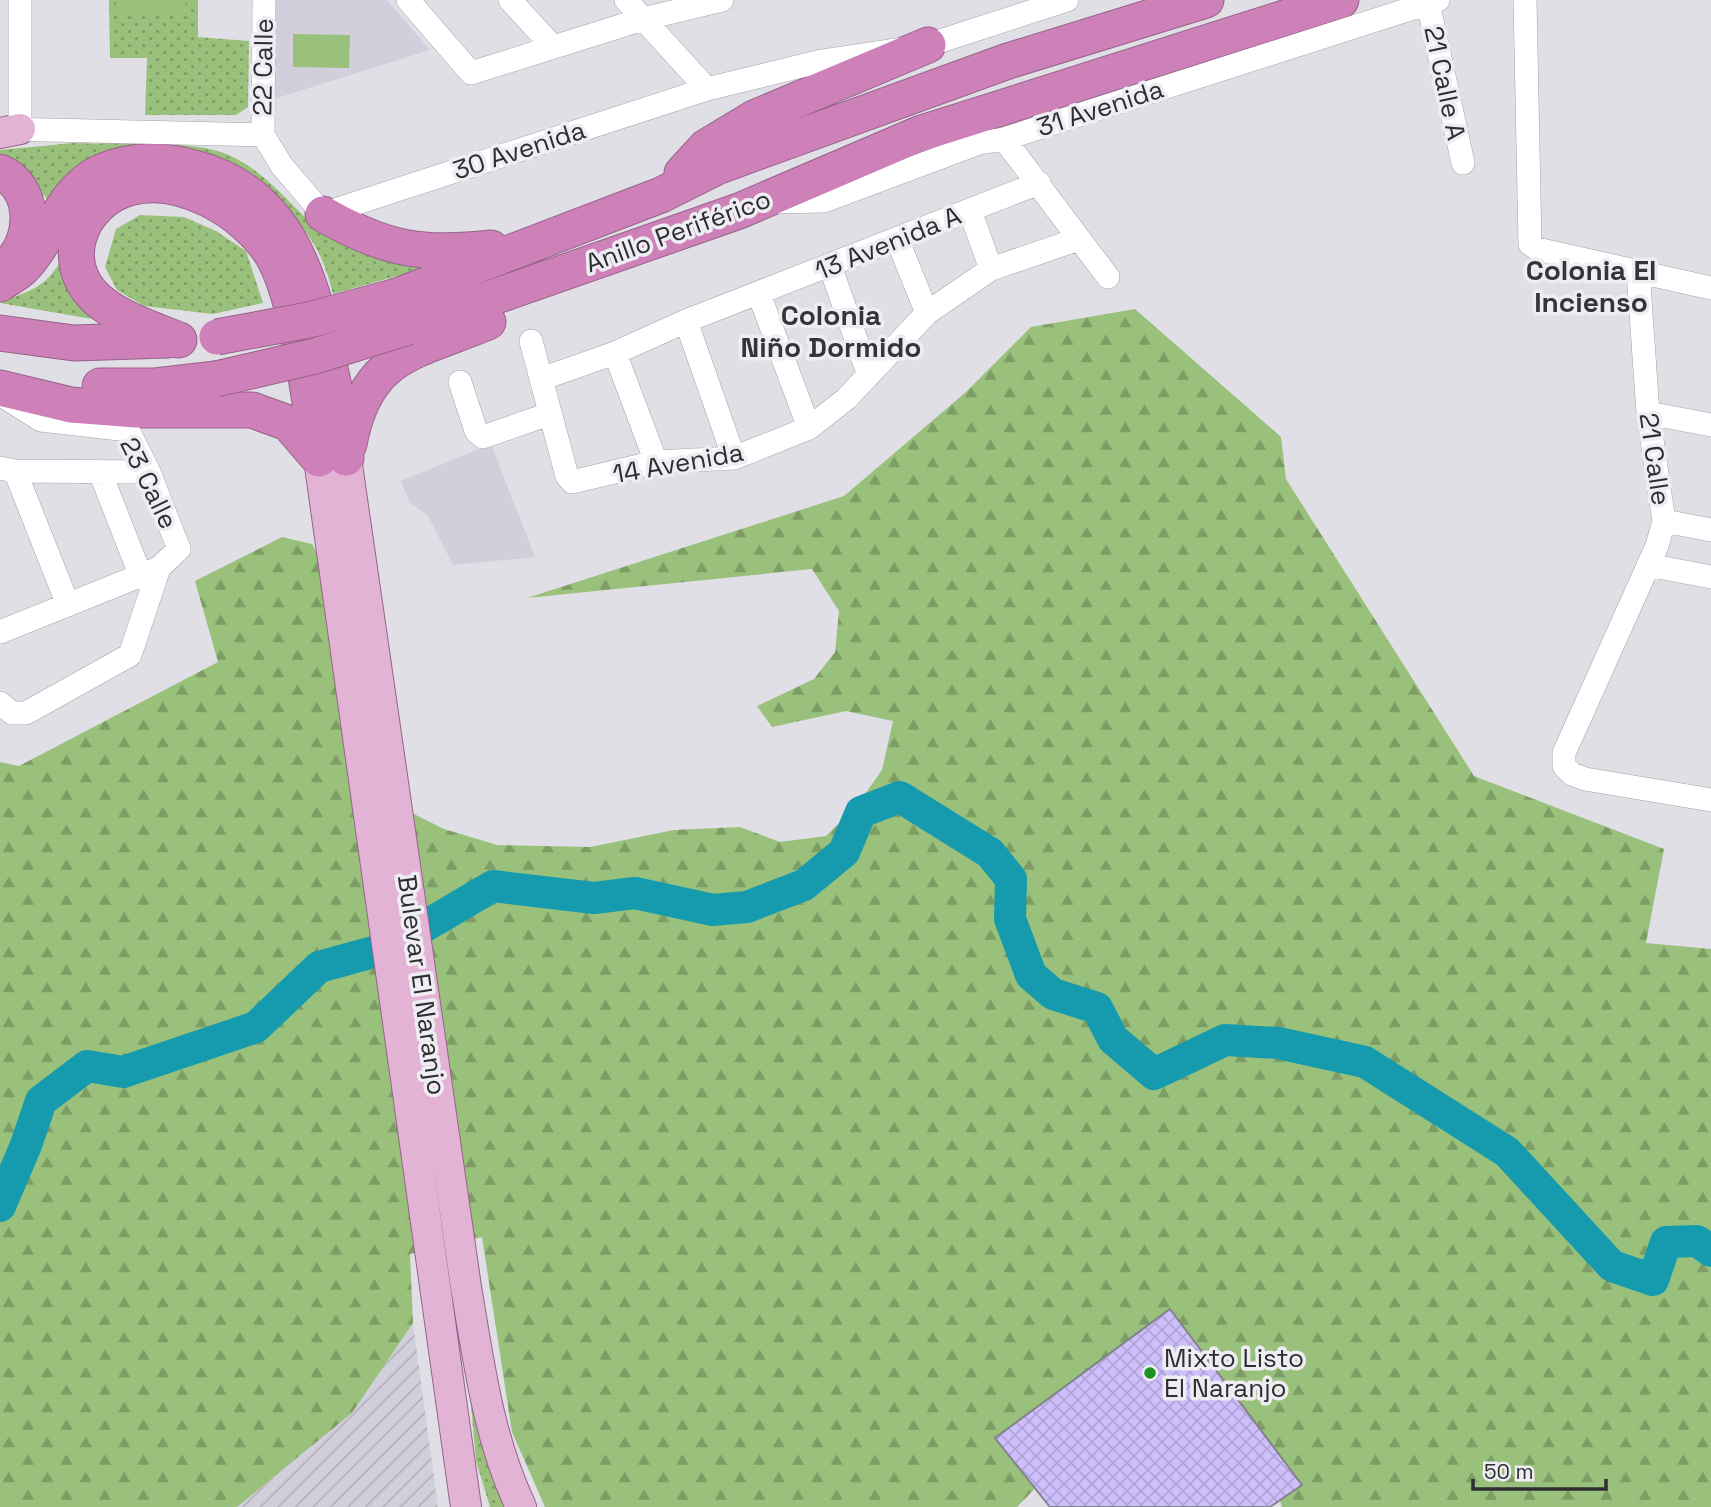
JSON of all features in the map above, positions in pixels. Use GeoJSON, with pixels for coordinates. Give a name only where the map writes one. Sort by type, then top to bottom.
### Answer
{"type":"FeatureCollection","features":[{"type":"Feature","properties":{"kind":"highway","name":"Anillo Periférico"},"geometry":{"type":"LineString","coordinates":[[0,371],[103,386],[155,386],[216,379],[302,359],[402,312],[533,244],[661,195],[719,166],[1009,61],[1206,0]]}},
{"type":"Feature","properties":{"kind":"highway","name":"Anillo Periférico"},"geometry":{"type":"LineString","coordinates":[[0,333],[75,342],[178,340],[217,337],[309,320],[402,312],[668,236],[760,202],[919,134],[1341,0]]}},
{"type":"Feature","properties":{"kind":"highway"},"geometry":{"type":"LineString","coordinates":[[661,195],[706,148],[754,118],[928,45]]}},
{"type":"Feature","properties":{"kind":"highway"},"geometry":{"type":"LineString","coordinates":[[0,284],[21,270],[69,198],[101,172],[127,163],[158,162],[212,172],[230,181],[266,208],[299,254],[316,300],[334,472]]}},
{"type":"Feature","properties":{"kind":"highway"},"geometry":{"type":"LineString","coordinates":[[0,172],[14,182],[28,211],[25,243],[0,272]]}},
{"type":"Feature","properties":{"kind":"highway"},"geometry":{"type":"LineString","coordinates":[[178,340],[104,304],[90,291],[79,273],[76,248],[82,228],[104,199],[130,188],[163,186],[207,200],[247,225],[271,253],[289,295],[334,472]]}},
{"type":"Feature","properties":{"kind":"highway"},"geometry":{"type":"LineString","coordinates":[[323,214],[353,231],[401,249],[457,252],[533,244]]}},
{"type":"Feature","properties":{"kind":"highway"},"geometry":{"type":"LineString","coordinates":[[334,472],[357,407],[369,385],[385,368],[601,274],[668,236]]}},
{"type":"Feature","properties":{"kind":"highway"},"geometry":{"type":"LineString","coordinates":[[0,388],[45,401],[111,408],[253,410],[288,423],[334,472]]}},
{"type":"Feature","properties":{"kind":"main road","name":"Bulevar El Naranjo"},"geometry":{"type":"LineString","coordinates":[[334,472],[489,1422],[506,1475],[521,1507]]}},
{"type":"Feature","properties":{"kind":"main road","name":"Bulevar El Naranjo"},"geometry":{"type":"LineString","coordinates":[[334,472],[435,1292],[466,1507]]}},
{"type":"Feature","properties":{"kind":"street"},"geometry":{"type":"LineString","coordinates":[[20,0],[10,32],[7,131],[263,135],[282,166],[323,214]]}},
{"type":"Feature","properties":{"kind":"street","name":"22 Calle"},"geometry":{"type":"LineString","coordinates":[[263,135],[264,0]]}},
{"type":"Feature","properties":{"kind":"street"},"geometry":{"type":"LineString","coordinates":[[408,0],[461,65],[476,72],[643,19],[722,0]]}},
{"type":"Feature","properties":{"kind":"street"},"geometry":{"type":"LineString","coordinates":[[510,0],[553,47]]}},
{"type":"Feature","properties":{"kind":"street"},"geometry":{"type":"LineString","coordinates":[[626,0],[707,89]]}},
{"type":"Feature","properties":{"kind":"street","name":"30 Avenida"},"geometry":{"type":"LineString","coordinates":[[323,214],[707,89],[822,61],[928,45],[1067,0]]}},
{"type":"Feature","properties":{"kind":"street"},"geometry":{"type":"LineString","coordinates":[[1525,0],[1531,244],[1537,249],[1711,288]]}},
{"type":"Feature","properties":{"kind":"street","name":"31 Avenida"},"geometry":{"type":"LineString","coordinates":[[760,202],[824,201],[979,143],[1004,139],[1433,2]]}},
{"type":"Feature","properties":{"kind":"street","name":"21 Calle A"},"geometry":{"type":"LineString","coordinates":[[1433,2],[1463,163]]}},
{"type":"Feature","properties":{"kind":"street"},"geometry":{"type":"LineString","coordinates":[[1004,139],[1108,277]]}},
{"type":"Feature","properties":{"kind":"street","name":"13 Avenida A"},"geometry":{"type":"LineString","coordinates":[[541,379],[615,353],[686,321],[1039,183]]}},
{"type":"Feature","properties":{"kind":"street"},"geometry":{"type":"LineString","coordinates":[[970,211],[991,270]]}},
{"type":"Feature","properties":{"kind":"street"},"geometry":{"type":"LineString","coordinates":[[897,239],[927,313]]}},
{"type":"Feature","properties":{"kind":"street","name":"14 Avenida"},"geometry":{"type":"LineString","coordinates":[[549,414],[567,476],[572,482],[656,462],[734,458],[809,428],[846,399],[927,313],[991,270],[1079,239]]}},
{"type":"Feature","properties":{"kind":"street"},"geometry":{"type":"LineString","coordinates":[[830,266],[868,373]]}},
{"type":"Feature","properties":{"kind":"street","name":"21 Calle"},"geometry":{"type":"LineString","coordinates":[[1638,271],[1648,413],[1664,521],[1648,565],[1564,753],[1564,766],[1572,774],[1585,779],[1711,800]]}},
{"type":"Feature","properties":{"kind":"street"},"geometry":{"type":"LineString","coordinates":[[759,294],[809,428]]}},
{"type":"Feature","properties":{"kind":"street"},"geometry":{"type":"LineString","coordinates":[[686,321],[734,458]]}},
{"type":"Feature","properties":{"kind":"street"},"geometry":{"type":"LineString","coordinates":[[460,382],[479,436],[488,437],[549,414],[531,341]]}},
{"type":"Feature","properties":{"kind":"street"},"geometry":{"type":"LineString","coordinates":[[615,353],[656,462]]}},
{"type":"Feature","properties":{"kind":"street","name":"23 Calle"},"geometry":{"type":"LineString","coordinates":[[0,395],[41,420],[128,430],[149,472],[177,541],[176,554],[149,571]]}},
{"type":"Feature","properties":{"kind":"street"},"geometry":{"type":"LineString","coordinates":[[1648,413],[1711,425]]}},
{"type":"Feature","properties":{"kind":"street"},"geometry":{"type":"LineString","coordinates":[[68,605],[8,470],[149,472]]}},
{"type":"Feature","properties":{"kind":"street"},"geometry":{"type":"LineString","coordinates":[[0,703],[12,713],[26,713],[130,655],[136,643],[149,571],[100,472]]}},
{"type":"Feature","properties":{"kind":"street"},"geometry":{"type":"LineString","coordinates":[[1664,521],[1711,530]]}},
{"type":"Feature","properties":{"kind":"street"},"geometry":{"type":"LineString","coordinates":[[1648,565],[1711,578]]}},
{"type":"Feature","properties":{"kind":"street"},"geometry":{"type":"LineString","coordinates":[[0,632],[149,571]]}},
{"type":"Feature","properties":{"kind":"shaded area"},"geometry":{"type":"Polygon","coordinates":[[[264,0],[387,0],[430,50],[261,103],[264,0]]]}},
{"type":"Feature","properties":{"kind":"shaded area"},"geometry":{"type":"Polygon","coordinates":[[[491,444],[535,557],[453,565],[428,516],[409,502],[401,481],[491,444]]]}},
{"type":"Feature","properties":{"kind":"shaded area"},"geometry":{"type":"Polygon","coordinates":[[[413,1323],[438,1507],[237,1507],[352,1413],[413,1323]]]}},
{"type":"Feature","properties":{"kind":"green space"},"geometry":{"type":"Polygon","coordinates":[[[109,0],[198,0],[198,37],[249,41],[248,107],[236,115],[145,115],[147,58],[110,58],[109,0]]]}},
{"type":"Feature","properties":{"kind":"green space"},"geometry":{"type":"Polygon","coordinates":[[[116,0],[186,0],[186,13],[116,12],[116,0]]]}},
{"type":"Feature","properties":{"kind":"green space"},"geometry":{"type":"Polygon","coordinates":[[[293,34],[350,35],[349,68],[293,67],[293,34]]]}},
{"type":"Feature","properties":{"kind":"green space"},"geometry":{"type":"Polygon","coordinates":[[[73,143],[178,145],[217,151],[255,170],[311,223],[341,243],[374,255],[447,262],[333,294],[324,264],[312,241],[274,198],[48,200],[18,164],[0,159],[0,150],[73,143]]]}},
{"type":"Feature","properties":{"kind":"green space"},"geometry":{"type":"Polygon","coordinates":[[[140,215],[184,217],[216,231],[246,251],[263,303],[213,314],[144,306],[117,290],[105,267],[116,229],[140,215]]]}},
{"type":"Feature","properties":{"kind":"green space"},"geometry":{"type":"Polygon","coordinates":[[[66,252],[65,274],[68,290],[92,319],[0,303],[39,286],[52,274],[66,252]]]}},
{"type":"Feature","properties":{"kind":"green space"},"geometry":{"type":"Polygon","coordinates":[[[1135,309],[1281,437],[1286,479],[1474,776],[1664,849],[1646,943],[1711,949],[1711,1507],[1282,1507],[1277,1491],[1082,1440],[1017,1507],[545,1507],[512,1432],[482,1237],[410,1254],[413,1323],[352,1413],[237,1507],[0,1507],[0,762],[19,766],[218,662],[195,581],[282,537],[312,544],[333,582],[378,796],[444,829],[497,845],[590,847],[674,830],[740,827],[780,842],[826,836],[856,807],[882,770],[893,721],[846,711],[772,727],[757,706],[814,679],[835,652],[839,611],[812,569],[527,598],[844,496],[966,392],[1031,327],[1135,309]]]}},
{"type":"Feature","properties":{"kind":"green space"},"geometry":{"type":"Polygon","coordinates":[[[469,1382],[485,1457],[504,1507],[490,1507],[476,1461],[469,1382]]]}},
{"type":"Feature","properties":{"kind":"building","name":"Mixto Listo El Naranjo"},"geometry":{"type":"Polygon","coordinates":[[[1170,1309],[1302,1485],[1270,1507],[1050,1507],[995,1438],[1170,1309]]]}},
{"type":"Feature","properties":{"kind":"waterway"},"geometry":{"type":"LineString","coordinates":[[0,1206],[41,1101],[87,1066],[123,1072],[256,1027],[319,967],[388,948],[493,886],[594,898],[635,893],[713,910],[747,907],[804,885],[844,852],[861,812],[900,797],[990,853],[1011,879],[1010,919],[1031,975],[1053,994],[1097,1008],[1113,1039],[1154,1074],[1225,1040],[1278,1043],[1365,1062],[1507,1152],[1612,1266],[1653,1280],[1666,1242],[1697,1241],[1711,1251]]}},
{"type":"Feature","properties":{"kind":"place","name":"Mixto Listo El Naranjo"},"geometry":{"type":"Point","coordinates":[1150,1373]}},
{"type":"Feature","properties":{"kind":"district","name":"Colonia El Incienso"},"geometry":{"type":"Point","coordinates":[1591,286]}},
{"type":"Feature","properties":{"kind":"district","name":"Colonia Niño Dormido"},"geometry":{"type":"Point","coordinates":[831,331]}}]}
